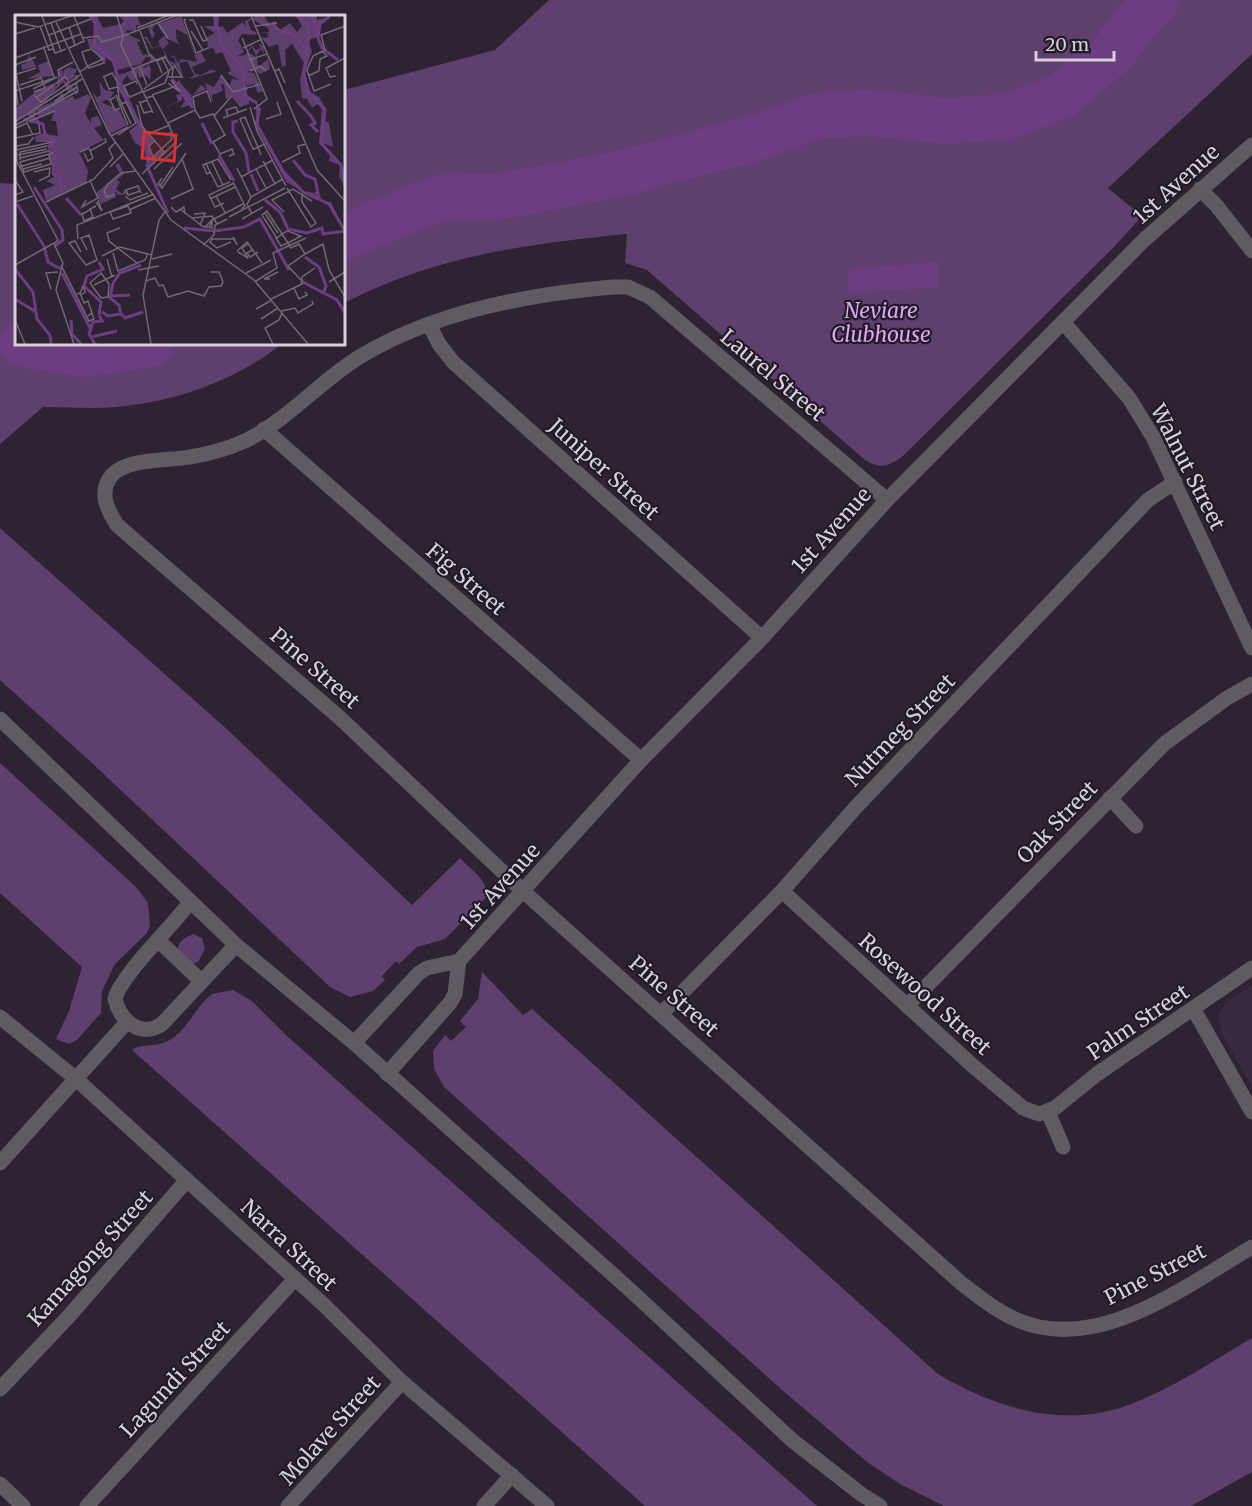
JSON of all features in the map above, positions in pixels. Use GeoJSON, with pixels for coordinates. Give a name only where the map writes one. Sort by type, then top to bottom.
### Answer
{"type":"FeatureCollection","features":[{"type":"Feature","properties":{"kind":"street","name":"1st Avenue"},"geometry":{"type":"LineString","coordinates":[[459,961],[524,892],[641,760],[762,638],[887,500],[1063,322],[1200,189],[1252,145]]}},
{"type":"Feature","properties":{"kind":"street"},"geometry":{"type":"LineString","coordinates":[[1200,189],[1216,205],[1252,251]]}},
{"type":"Feature","properties":{"kind":"street","name":"Laurel Street"},"geometry":{"type":"LineString","coordinates":[[429,324],[499,303],[595,289],[628,287],[650,297],[887,500]]}},
{"type":"Feature","properties":{"kind":"street","name":"Walnut Street"},"geometry":{"type":"LineString","coordinates":[[1063,322],[1129,398],[1153,437],[1252,648]]}},
{"type":"Feature","properties":{"kind":"street"},"geometry":{"type":"LineString","coordinates":[[264,429],[360,356],[429,324]]}},
{"type":"Feature","properties":{"kind":"street","name":"Juniper Street"},"geometry":{"type":"LineString","coordinates":[[429,324],[439,344],[472,380],[762,638]]}},
{"type":"Feature","properties":{"kind":"street","name":"Pine Street"},"geometry":{"type":"LineString","coordinates":[[264,429],[247,440],[211,452],[125,466],[117,471],[105,489],[105,502],[117,525],[339,718],[524,892],[662,1013],[961,1283],[998,1311],[1017,1320],[1061,1329],[1089,1328],[1114,1320],[1186,1286],[1252,1246]]}},
{"type":"Feature","properties":{"kind":"street","name":"Fig Street"},"geometry":{"type":"LineString","coordinates":[[264,429],[641,760]]}},
{"type":"Feature","properties":{"kind":"street","name":"Nutmeg Street"},"geometry":{"type":"LineString","coordinates":[[662,1013],[782,891],[856,807],[1148,500],[1175,482]]}},
{"type":"Feature","properties":{"kind":"street","name":"Oak Street"},"geometry":{"type":"LineString","coordinates":[[907,1006],[1164,744],[1227,698],[1252,684]]}},
{"type":"Feature","properties":{"kind":"street"},"geometry":{"type":"LineString","coordinates":[[0,719],[236,945],[354,1043],[629,1289],[794,1442],[880,1506]]}},
{"type":"Feature","properties":{"kind":"street"},"geometry":{"type":"LineString","coordinates":[[1110,798],[1136,826]]}},
{"type":"Feature","properties":{"kind":"street","name":"Rosewood Street"},"geometry":{"type":"LineString","coordinates":[[782,891],[907,1006],[1023,1108],[1039,1114],[1048,1112]]}},
{"type":"Feature","properties":{"kind":"street"},"geometry":{"type":"LineString","coordinates":[[190,902],[159,942],[120,984],[115,999],[127,1022],[141,1029],[157,1027],[236,945]]}},
{"type":"Feature","properties":{"kind":"street"},"geometry":{"type":"LineString","coordinates":[[159,942],[201,981]]}},
{"type":"Feature","properties":{"kind":"street"},"geometry":{"type":"LineString","coordinates":[[354,1043],[419,973],[427,968],[459,961],[455,994],[450,1003],[387,1074]]}},
{"type":"Feature","properties":{"kind":"street","name":"Palm Street"},"geometry":{"type":"LineString","coordinates":[[1048,1112],[1097,1074],[1194,1010],[1252,968]]}},
{"type":"Feature","properties":{"kind":"street"},"geometry":{"type":"LineString","coordinates":[[1194,1010],[1252,1112]]}},
{"type":"Feature","properties":{"kind":"street","name":"Narra Street"},"geometry":{"type":"LineString","coordinates":[[0,1017],[75,1078],[402,1382],[547,1506]]}},
{"type":"Feature","properties":{"kind":"street"},"geometry":{"type":"LineString","coordinates":[[0,1163],[127,1022]]}},
{"type":"Feature","properties":{"kind":"street"},"geometry":{"type":"LineString","coordinates":[[1048,1112],[1063,1147]]}},
{"type":"Feature","properties":{"kind":"street","name":"Kamagong Street"},"geometry":{"type":"LineString","coordinates":[[0,1389],[70,1316],[187,1180]]}},
{"type":"Feature","properties":{"kind":"street","name":"Lagundi Street"},"geometry":{"type":"LineString","coordinates":[[87,1506],[294,1280]]}},
{"type":"Feature","properties":{"kind":"street","name":"Molave Street"},"geometry":{"type":"LineString","coordinates":[[288,1506],[402,1382]]}},
{"type":"Feature","properties":{"kind":"street"},"geometry":{"type":"LineString","coordinates":[[484,1506],[512,1475]]}},
{"type":"Feature","properties":{"kind":"street"},"geometry":{"type":"LineString","coordinates":[[0,1484],[23,1506]]}},
{"type":"Feature","properties":{"kind":"shaded area"},"geometry":{"type":"Polygon","coordinates":[[[937,262],[939,287],[849,293],[848,269],[937,262]]]}},
{"type":"Feature","properties":{"kind":"shaded area"},"geometry":{"type":"Polygon","coordinates":[[[1252,986],[1252,1087],[1221,1031],[1218,1016],[1226,1002],[1252,986]]]}},
{"type":"Feature","properties":{"kind":"green space","name":"Neviare Clubhouse"},"geometry":{"type":"Polygon","coordinates":[[[549,0],[1252,0],[1252,54],[1108,188],[1142,216],[1114,247],[904,455],[890,464],[881,466],[865,460],[647,270],[625,263],[627,234],[553,242],[447,263],[378,287],[345,303],[345,90],[495,50],[549,0]]]}},
{"type":"Feature","properties":{"kind":"green space"},"geometry":{"type":"Polygon","coordinates":[[[0,183],[15,184],[15,345],[281,345],[225,379],[161,400],[117,407],[43,407],[0,444],[0,183]]]}},
{"type":"Feature","properties":{"kind":"green space"},"geometry":{"type":"Polygon","coordinates":[[[0,528],[229,731],[412,905],[460,858],[483,881],[485,899],[445,939],[417,947],[399,964],[396,961],[382,976],[385,980],[373,991],[350,997],[330,987],[92,763],[0,680],[0,528]]]}},
{"type":"Feature","properties":{"kind":"green space"},"geometry":{"type":"Polygon","coordinates":[[[0,763],[136,887],[148,903],[150,926],[147,933],[115,964],[102,991],[101,1013],[77,1040],[69,1044],[56,1039],[69,1011],[82,967],[0,893],[0,763]]]}},
{"type":"Feature","properties":{"kind":"green space"},"geometry":{"type":"Polygon","coordinates":[[[193,934],[202,938],[205,949],[198,962],[190,964],[178,947],[182,940],[193,934]]]}},
{"type":"Feature","properties":{"kind":"green space"},"geometry":{"type":"Polygon","coordinates":[[[482,972],[523,1015],[532,1009],[938,1374],[983,1397],[1031,1412],[1081,1415],[1106,1412],[1162,1390],[1252,1338],[1252,1472],[1191,1506],[944,1506],[900,1484],[867,1462],[782,1390],[444,1087],[434,1069],[433,1051],[445,1035],[451,1041],[466,1027],[460,1021],[478,999],[482,972]]]}},
{"type":"Feature","properties":{"kind":"green space"},"geometry":{"type":"Polygon","coordinates":[[[233,990],[252,1001],[287,1036],[817,1506],[645,1506],[132,1050],[140,1046],[168,1041],[181,1031],[212,994],[233,990]]]}},
{"type":"Feature","properties":{"kind":"waterway"},"geometry":{"type":"LineString","coordinates":[[345,237],[439,198],[496,197],[615,175],[752,139],[818,116],[868,113],[945,121],[1008,117],[1063,95],[1114,51],[1143,13],[1157,0]]}},
{"type":"Feature","properties":{"kind":"waterway"},"geometry":{"type":"LineString","coordinates":[[28,345],[85,354],[144,345]]}}]}
